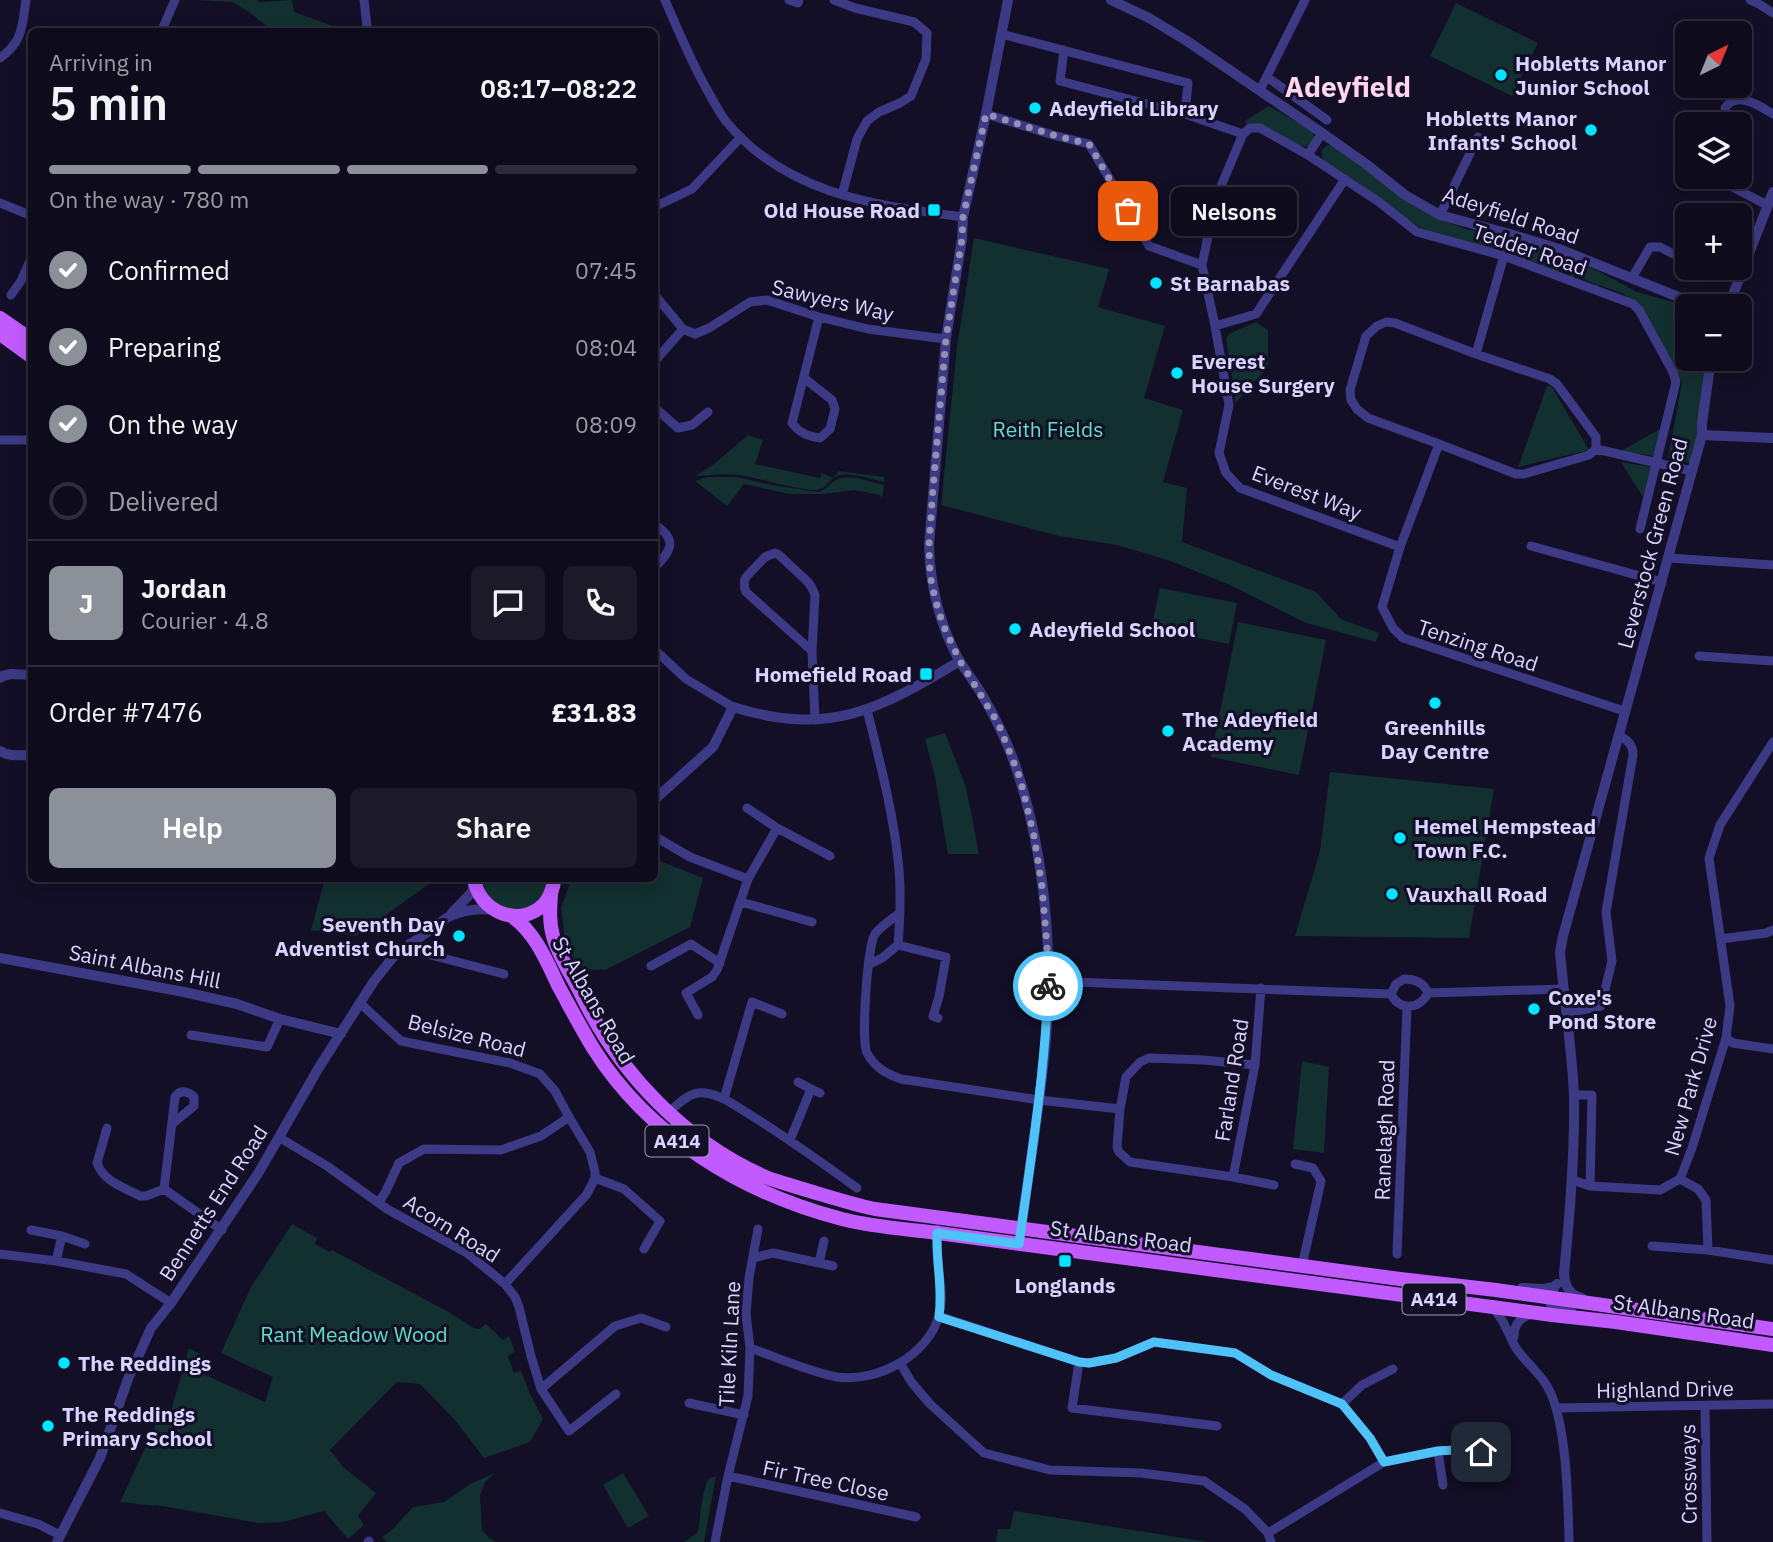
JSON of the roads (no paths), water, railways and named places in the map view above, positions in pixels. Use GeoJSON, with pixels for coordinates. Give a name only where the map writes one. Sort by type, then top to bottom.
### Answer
{"type":"FeatureCollection","features":[{"type":"Feature","properties":{"kind":"main road"},"geometry":{"type":"LineString","coordinates":[[0,318],[28,337]]}},
{"type":"Feature","properties":{"kind":"main road"},"geometry":{"type":"LineString","coordinates":[[0,334],[28,354]]}},
{"type":"Feature","properties":{"kind":"main road"},"geometry":{"type":"LineString","coordinates":[[475,882],[481,898],[494,910],[513,917],[538,909],[548,900],[553,887]]}},
{"type":"Feature","properties":{"kind":"main road","name":"St Albans Road"},"geometry":{"type":"LineString","coordinates":[[553,887],[550,924],[556,947],[585,1003],[628,1070],[668,1113],[712,1146],[768,1178],[875,1209],[1400,1279],[1496,1290],[1552,1293],[1612,1306],[1773,1329]]}},
{"type":"Feature","properties":{"kind":"main road","name":"St Albans Road"},"geometry":{"type":"LineString","coordinates":[[513,917],[524,925],[534,938],[568,1004],[608,1070],[640,1106],[690,1150],[729,1176],[804,1208],[844,1220],[1773,1345]]}},
{"type":"Feature","properties":{"kind":"street"},"geometry":{"type":"LineString","coordinates":[[0,58],[14,46],[21,34],[26,0]]}},
{"type":"Feature","properties":{"kind":"street"},"geometry":{"type":"LineString","coordinates":[[164,28],[174,0]]}},
{"type":"Feature","properties":{"kind":"street"},"geometry":{"type":"LineString","coordinates":[[364,0],[367,27]]}},
{"type":"Feature","properties":{"kind":"street"},"geometry":{"type":"LineString","coordinates":[[665,0],[685,48],[718,110],[741,137],[775,165],[808,183],[842,195],[906,209],[963,217]]}},
{"type":"Feature","properties":{"kind":"street"},"geometry":{"type":"LineString","coordinates":[[789,0],[797,4],[799,0]]}},
{"type":"Feature","properties":{"kind":"street"},"geometry":{"type":"LineString","coordinates":[[834,0],[855,8],[914,22],[927,33],[926,59],[911,96],[867,121],[857,139],[842,195]]}},
{"type":"Feature","properties":{"kind":"street"},"geometry":{"type":"LineString","coordinates":[[1008,0],[963,217],[946,338],[929,559],[935,599],[943,625],[960,661],[998,723],[1020,778],[1042,887],[1048,981],[1046,1036],[1019,1244]]}},
{"type":"Feature","properties":{"kind":"street","name":"Adeyfield Road"},"geometry":{"type":"LineString","coordinates":[[1111,0],[1149,18],[1187,41],[1322,133],[1405,195],[1440,215],[1559,249],[1675,295]]}},
{"type":"Feature","properties":{"kind":"street"},"geometry":{"type":"LineString","coordinates":[[1260,90],[1305,0]]}},
{"type":"Feature","properties":{"kind":"street"},"geometry":{"type":"LineString","coordinates":[[1749,0],[1773,13]]}},
{"type":"Feature","properties":{"kind":"street"},"geometry":{"type":"LineString","coordinates":[[1001,34],[1188,83],[1185,114]]}},
{"type":"Feature","properties":{"kind":"street","name":"Tedder Road"},"geometry":{"type":"LineString","coordinates":[[1063,51],[1060,81],[1247,131],[1260,128],[1345,179],[1417,232],[1504,256],[1633,304],[1639,310],[1676,382],[1640,529]]}},
{"type":"Feature","properties":{"kind":"street"},"geometry":{"type":"LineString","coordinates":[[1267,77],[1327,120]]}},
{"type":"Feature","properties":{"kind":"street"},"geometry":{"type":"LineString","coordinates":[[1725,108],[1728,103],[1738,99],[1757,104],[1773,114]]}},
{"type":"Feature","properties":{"kind":"street"},"geometry":{"type":"LineString","coordinates":[[986,114],[1089,144],[1149,246],[1202,265]]}},
{"type":"Feature","properties":{"kind":"street","name":"Everest Way"},"geometry":{"type":"LineString","coordinates":[[1247,131],[1216,198],[1202,265],[1229,405],[1219,453],[1226,473],[1240,488],[1400,547]]}},
{"type":"Feature","properties":{"kind":"street"},"geometry":{"type":"LineString","coordinates":[[1308,155],[1322,133]]}},
{"type":"Feature","properties":{"kind":"street"},"geometry":{"type":"LineString","coordinates":[[658,205],[692,189],[741,137]]}},
{"type":"Feature","properties":{"kind":"street"},"geometry":{"type":"LineString","coordinates":[[1440,215],[1478,137]]}},
{"type":"Feature","properties":{"kind":"street"},"geometry":{"type":"LineString","coordinates":[[1215,326],[1256,314],[1345,179]]}},
{"type":"Feature","properties":{"kind":"street"},"geometry":{"type":"LineString","coordinates":[[1736,189],[1767,205]]}},
{"type":"Feature","properties":{"kind":"street"},"geometry":{"type":"LineString","coordinates":[[1733,294],[1773,192]]}},
{"type":"Feature","properties":{"kind":"street"},"geometry":{"type":"LineString","coordinates":[[0,203],[28,214]]}},
{"type":"Feature","properties":{"kind":"street"},"geometry":{"type":"LineString","coordinates":[[1476,354],[1510,234]]}},
{"type":"Feature","properties":{"kind":"street"},"geometry":{"type":"LineString","coordinates":[[1632,278],[1650,247],[1660,247],[1675,255]]}},
{"type":"Feature","properties":{"kind":"street"},"geometry":{"type":"LineString","coordinates":[[11,295],[28,265]]}},
{"type":"Feature","properties":{"kind":"street"},"geometry":{"type":"LineString","coordinates":[[658,299],[683,329],[658,357]]}},
{"type":"Feature","properties":{"kind":"street","name":"Sawyers Way"},"geometry":{"type":"LineString","coordinates":[[683,329],[695,334],[750,302],[766,300],[868,329],[946,338]]}},
{"type":"Feature","properties":{"kind":"street"},"geometry":{"type":"LineString","coordinates":[[804,378],[832,400],[835,409],[830,429],[820,438],[797,430],[792,423],[792,416],[820,317]]}},
{"type":"Feature","properties":{"kind":"street"},"geometry":{"type":"LineString","coordinates":[[1386,322],[1549,379],[1557,384],[1596,438],[1596,449],[1589,455],[1524,474],[1516,474],[1439,444],[1368,418],[1351,400],[1350,390],[1366,336],[1386,322]]}},
{"type":"Feature","properties":{"kind":"street","name":"Leverstock Green Road"},"geometry":{"type":"LineString","coordinates":[[1552,1293],[1564,1273],[1573,1181],[1574,1095],[1560,952],[1624,711],[1702,435],[1709,371]]}},
{"type":"Feature","properties":{"kind":"street"},"geometry":{"type":"LineString","coordinates":[[658,410],[678,428],[692,425],[708,412]]}},
{"type":"Feature","properties":{"kind":"street"},"geometry":{"type":"LineString","coordinates":[[1702,435],[1773,438]]}},
{"type":"Feature","properties":{"kind":"street"},"geometry":{"type":"LineString","coordinates":[[0,440],[28,440]]}},
{"type":"Feature","properties":{"kind":"street","name":"Tenzing Road"},"geometry":{"type":"LineString","coordinates":[[1439,444],[1400,547],[1382,607],[1393,628],[1403,638],[1624,711]]}},
{"type":"Feature","properties":{"kind":"street"},"geometry":{"type":"LineString","coordinates":[[1596,449],[1692,471]]}},
{"type":"Feature","properties":{"kind":"street"},"geometry":{"type":"LineString","coordinates":[[658,527],[667,535],[671,544],[669,553],[658,564]]}},
{"type":"Feature","properties":{"kind":"street"},"geometry":{"type":"LineString","coordinates":[[1531,546],[1662,582]]}},
{"type":"Feature","properties":{"kind":"street"},"geometry":{"type":"LineString","coordinates":[[812,651],[746,592],[744,580],[770,554],[779,555],[808,582],[815,595],[812,651],[815,720]]}},
{"type":"Feature","properties":{"kind":"street"},"geometry":{"type":"LineString","coordinates":[[1669,558],[1773,565]]}},
{"type":"Feature","properties":{"kind":"street"},"geometry":{"type":"LineString","coordinates":[[658,653],[686,679],[733,707],[777,719],[815,720],[852,715],[917,687],[960,661]]}},
{"type":"Feature","properties":{"kind":"street"},"geometry":{"type":"LineString","coordinates":[[1699,656],[1773,662]]}},
{"type":"Feature","properties":{"kind":"street"},"geometry":{"type":"LineString","coordinates":[[0,678],[11,674],[28,675]]}},
{"type":"Feature","properties":{"kind":"street"},"geometry":{"type":"LineString","coordinates":[[658,796],[713,747],[733,707]]}},
{"type":"Feature","properties":{"kind":"street"},"geometry":{"type":"LineString","coordinates":[[867,710],[894,831],[900,913],[898,945],[868,965]]}},
{"type":"Feature","properties":{"kind":"street"},"geometry":{"type":"LineString","coordinates":[[1567,1013],[1601,1006],[1612,961],[1606,912],[1633,755],[1630,742],[1619,735]]}},
{"type":"Feature","properties":{"kind":"street","name":"New Park Drive"},"geometry":{"type":"LineString","coordinates":[[1573,1181],[1590,1186],[1660,1190],[1680,1179],[1726,1038],[1730,1006],[1709,858],[1720,825],[1773,742]]}},
{"type":"Feature","properties":{"kind":"street"},"geometry":{"type":"LineString","coordinates":[[0,751],[12,755],[28,755]]}},
{"type":"Feature","properties":{"kind":"street"},"geometry":{"type":"LineString","coordinates":[[747,808],[777,828],[830,856]]}},
{"type":"Feature","properties":{"kind":"street"},"geometry":{"type":"LineString","coordinates":[[698,1015],[686,993],[712,977],[720,963],[748,879],[777,828]]}},
{"type":"Feature","properties":{"kind":"street"},"geometry":{"type":"LineString","coordinates":[[658,838],[690,857],[748,879]]}},
{"type":"Feature","properties":{"kind":"street","name":"Bennetts End Road"},"geometry":{"type":"LineString","coordinates":[[448,917],[467,899],[474,882]]}},
{"type":"Feature","properties":{"kind":"street"},"geometry":{"type":"LineString","coordinates":[[741,902],[812,922]]}},
{"type":"Feature","properties":{"kind":"street","name":"Bennetts End Road"},"geometry":{"type":"LineString","coordinates":[[58,1539],[100,1458],[128,1379],[151,1328],[222,1230],[360,1003],[394,956],[410,943],[456,913],[494,910]]}},
{"type":"Feature","properties":{"kind":"street"},"geometry":{"type":"LineString","coordinates":[[900,913],[876,932],[871,943],[868,965],[864,1030],[866,1051],[883,1072],[901,1079],[1120,1109]]}},
{"type":"Feature","properties":{"kind":"street"},"geometry":{"type":"LineString","coordinates":[[1721,939],[1773,930]]}},
{"type":"Feature","properties":{"kind":"street"},"geometry":{"type":"LineString","coordinates":[[410,943],[423,953],[504,974]]}},
{"type":"Feature","properties":{"kind":"street"},"geometry":{"type":"LineString","coordinates":[[651,966],[691,944],[720,963]]}},
{"type":"Feature","properties":{"kind":"street"},"geometry":{"type":"LineString","coordinates":[[898,945],[946,957],[933,1016],[939,1018]]}},
{"type":"Feature","properties":{"kind":"street","name":"Saint Albans Hill"},"geometry":{"type":"LineString","coordinates":[[0,958],[184,992],[237,1004],[280,1019],[341,1034]]}},
{"type":"Feature","properties":{"kind":"street"},"geometry":{"type":"LineString","coordinates":[[1391,993],[1396,984],[1405,979],[1418,982],[1428,993]]}},
{"type":"Feature","properties":{"kind":"street"},"geometry":{"type":"LineString","coordinates":[[1048,981],[1391,993]]}},
{"type":"Feature","properties":{"kind":"street","name":"Farland Road"},"geometry":{"type":"LineString","coordinates":[[1233,1177],[1255,1066],[1261,988]]}},
{"type":"Feature","properties":{"kind":"street"},"geometry":{"type":"LineString","coordinates":[[1428,993],[1563,989]]}},
{"type":"Feature","properties":{"kind":"street"},"geometry":{"type":"LineString","coordinates":[[1391,993],[1398,1003],[1407,1007],[1423,1001],[1428,993]]}},
{"type":"Feature","properties":{"kind":"street"},"geometry":{"type":"LineString","coordinates":[[724,1099],[752,1002],[782,1014]]}},
{"type":"Feature","properties":{"kind":"street","name":"Belsize Road"},"geometry":{"type":"LineString","coordinates":[[360,1003],[401,1041],[510,1063],[540,1074],[555,1091],[590,1152],[595,1178]]}},
{"type":"Feature","properties":{"kind":"street","name":"Ranelagh Road"},"geometry":{"type":"LineString","coordinates":[[1397,1254],[1407,1007]]}},
{"type":"Feature","properties":{"kind":"street"},"geometry":{"type":"LineString","coordinates":[[191,1034],[267,1047],[280,1019]]}},
{"type":"Feature","properties":{"kind":"street"},"geometry":{"type":"LineString","coordinates":[[1726,1038],[1733,1043],[1773,1049]]}},
{"type":"Feature","properties":{"kind":"street"},"geometry":{"type":"LineString","coordinates":[[1255,1066],[1204,1060],[1149,1058],[1140,1062],[1126,1077],[1117,1147],[1130,1162],[1274,1185]]}},
{"type":"Feature","properties":{"kind":"street"},"geometry":{"type":"LineString","coordinates":[[790,1140],[815,1091],[798,1082]]}},
{"type":"Feature","properties":{"kind":"street"},"geometry":{"type":"LineString","coordinates":[[668,1113],[693,1094],[704,1093],[724,1099],[790,1140],[857,1188]]}},
{"type":"Feature","properties":{"kind":"street"},"geometry":{"type":"LineString","coordinates":[[1574,1095],[1592,1095],[1590,1186]]}},
{"type":"Feature","properties":{"kind":"street"},"geometry":{"type":"LineString","coordinates":[[379,1202],[399,1163],[424,1149],[501,1150],[541,1136],[569,1117]]}},
{"type":"Feature","properties":{"kind":"street"},"geometry":{"type":"LineString","coordinates":[[164,1189],[172,1125]]}},
{"type":"Feature","properties":{"kind":"street"},"geometry":{"type":"LineString","coordinates":[[107,1128],[97,1163],[104,1176],[141,1196],[164,1189]]}},
{"type":"Feature","properties":{"kind":"street","name":"Acorn Road"},"geometry":{"type":"LineString","coordinates":[[280,1138],[327,1166],[387,1209],[467,1253],[505,1284],[519,1307],[541,1389],[569,1431],[616,1394]]}},
{"type":"Feature","properties":{"kind":"street"},"geometry":{"type":"LineString","coordinates":[[1296,1164],[1313,1168],[1321,1181],[1302,1266]]}},
{"type":"Feature","properties":{"kind":"street"},"geometry":{"type":"LineString","coordinates":[[505,1284],[587,1194],[595,1178],[624,1189],[660,1221],[644,1249]]}},
{"type":"Feature","properties":{"kind":"street"},"geometry":{"type":"LineString","coordinates":[[1680,1179],[1698,1189],[1706,1200],[1708,1250]]}},
{"type":"Feature","properties":{"kind":"street"},"geometry":{"type":"LineString","coordinates":[[164,1189],[222,1230]]}},
{"type":"Feature","properties":{"kind":"street"},"geometry":{"type":"LineString","coordinates":[[750,1348],[837,1377],[874,1374],[900,1363],[923,1343],[939,1317],[942,1291],[935,1217]]}},
{"type":"Feature","properties":{"kind":"street","name":"Tile Kiln Lane"},"geometry":{"type":"LineString","coordinates":[[715,1542],[750,1379],[746,1314],[758,1229]]}},
{"type":"Feature","properties":{"kind":"street"},"geometry":{"type":"LineString","coordinates":[[30,1230],[85,1244]]}},
{"type":"Feature","properties":{"kind":"street"},"geometry":{"type":"LineString","coordinates":[[56,1261],[62,1236]]}},
{"type":"Feature","properties":{"kind":"street"},"geometry":{"type":"LineString","coordinates":[[818,1263],[824,1241]]}},
{"type":"Feature","properties":{"kind":"street"},"geometry":{"type":"LineString","coordinates":[[1652,1246],[1708,1250],[1773,1260]]}},
{"type":"Feature","properties":{"kind":"street"},"geometry":{"type":"LineString","coordinates":[[753,1258],[773,1253],[833,1266]]}},
{"type":"Feature","properties":{"kind":"street"},"geometry":{"type":"LineString","coordinates":[[0,1254],[126,1274],[171,1303]]}},
{"type":"Feature","properties":{"kind":"street"},"geometry":{"type":"LineString","coordinates":[[1564,1273],[1566,1286],[1574,1296],[1612,1306]]}},
{"type":"Feature","properties":{"kind":"street"},"geometry":{"type":"LineString","coordinates":[[1552,1293],[1554,1307],[1606,1315],[1616,1322]]}},
{"type":"Feature","properties":{"kind":"street"},"geometry":{"type":"LineString","coordinates":[[1492,1306],[1524,1358],[1546,1383],[1557,1408],[1569,1542]]}},
{"type":"Feature","properties":{"kind":"street"},"geometry":{"type":"LineString","coordinates":[[1514,1343],[1516,1324],[1535,1313]]}},
{"type":"Feature","properties":{"kind":"street"},"geometry":{"type":"LineString","coordinates":[[939,1317],[1079,1362],[1116,1358],[1154,1342],[1235,1353],[1271,1375],[1342,1404],[1370,1438],[1384,1462]]}},
{"type":"Feature","properties":{"kind":"street"},"geometry":{"type":"LineString","coordinates":[[541,1389],[615,1326],[641,1318],[666,1327]]}},
{"type":"Feature","properties":{"kind":"street"},"geometry":{"type":"LineString","coordinates":[[1079,1362],[1072,1408],[1217,1426]]}},
{"type":"Feature","properties":{"kind":"street"},"geometry":{"type":"LineString","coordinates":[[900,1363],[912,1383],[930,1404],[984,1453],[1050,1470],[1141,1473],[1204,1481],[1245,1509],[1270,1538],[1384,1462],[1438,1451],[1481,1452]]}},
{"type":"Feature","properties":{"kind":"street"},"geometry":{"type":"LineString","coordinates":[[1342,1404],[1362,1385],[1393,1369]]}},
{"type":"Feature","properties":{"kind":"street"},"geometry":{"type":"LineString","coordinates":[[689,1403],[744,1415]]}},
{"type":"Feature","properties":{"kind":"street","name":"Highland Drive"},"geometry":{"type":"LineString","coordinates":[[1557,1408],[1773,1404]]}},
{"type":"Feature","properties":{"kind":"street","name":"Crossways"},"geometry":{"type":"LineString","coordinates":[[1705,1406],[1707,1542]]}},
{"type":"Feature","properties":{"kind":"street"},"geometry":{"type":"LineString","coordinates":[[1438,1451],[1443,1485]]}},
{"type":"Feature","properties":{"kind":"street","name":"Fir Tree Close"},"geometry":{"type":"LineString","coordinates":[[728,1476],[916,1517]]}},
{"type":"Feature","properties":{"kind":"street"},"geometry":{"type":"LineString","coordinates":[[0,1513],[38,1524],[58,1539]]}},
{"type":"Feature","properties":{"kind":"place","name":"Hobletts Manor Junior School"},"geometry":{"type":"Point","coordinates":[1501,75]}},
{"type":"Feature","properties":{"kind":"place","name":"Adeyfield Library"},"geometry":{"type":"Point","coordinates":[1035,108]}},
{"type":"Feature","properties":{"kind":"place","name":"Hobletts Manor Infants' School"},"geometry":{"type":"Point","coordinates":[1591,130]}},
{"type":"Feature","properties":{"kind":"place","name":"Old House Road"},"geometry":{"type":"Point","coordinates":[934,210]}},
{"type":"Feature","properties":{"kind":"place","name":"Nelsons"},"geometry":{"type":"Point","coordinates":[1128,211]}},
{"type":"Feature","properties":{"kind":"place","name":"St Barnabas"},"geometry":{"type":"Point","coordinates":[1156,283]}},
{"type":"Feature","properties":{"kind":"place","name":"Everest House Surgery"},"geometry":{"type":"Point","coordinates":[1177,373]}},
{"type":"Feature","properties":{"kind":"place","name":"Adeyfield School"},"geometry":{"type":"Point","coordinates":[1015,629]}},
{"type":"Feature","properties":{"kind":"place","name":"Homefield Road"},"geometry":{"type":"Point","coordinates":[926,674]}},
{"type":"Feature","properties":{"kind":"place","name":"Greenhills Day Centre"},"geometry":{"type":"Point","coordinates":[1435,703]}},
{"type":"Feature","properties":{"kind":"place","name":"The Adeyfield Academy"},"geometry":{"type":"Point","coordinates":[1168,731]}},
{"type":"Feature","properties":{"kind":"place","name":"Hemel Hempstead Town F.C."},"geometry":{"type":"Point","coordinates":[1400,838]}},
{"type":"Feature","properties":{"kind":"place","name":"Vauxhall Road"},"geometry":{"type":"Point","coordinates":[1392,894]}},
{"type":"Feature","properties":{"kind":"place","name":"Seventh Day Adventist Church"},"geometry":{"type":"Point","coordinates":[459,936]}},
{"type":"Feature","properties":{"kind":"place","name":"Coxe's Pond Store"},"geometry":{"type":"Point","coordinates":[1534,1009]}},
{"type":"Feature","properties":{"kind":"place","name":"Longlands"},"geometry":{"type":"Point","coordinates":[1065,1261]}},
{"type":"Feature","properties":{"kind":"place","name":"The Reddings"},"geometry":{"type":"Point","coordinates":[64,1363]}},
{"type":"Feature","properties":{"kind":"place","name":"The Reddings Primary School"},"geometry":{"type":"Point","coordinates":[48,1426]}},
{"type":"Feature","properties":{"kind":"district","name":"Adeyfield"},"geometry":{"type":"Point","coordinates":[1348,86]}},
{"type":"Feature","properties":{"kind":"park label","name":"Reith Fields"},"geometry":{"type":"Point","coordinates":[1048,429]}},
{"type":"Feature","properties":{"kind":"park label","name":"Rant Meadow Wood"},"geometry":{"type":"Point","coordinates":[354,1334]}}]}
